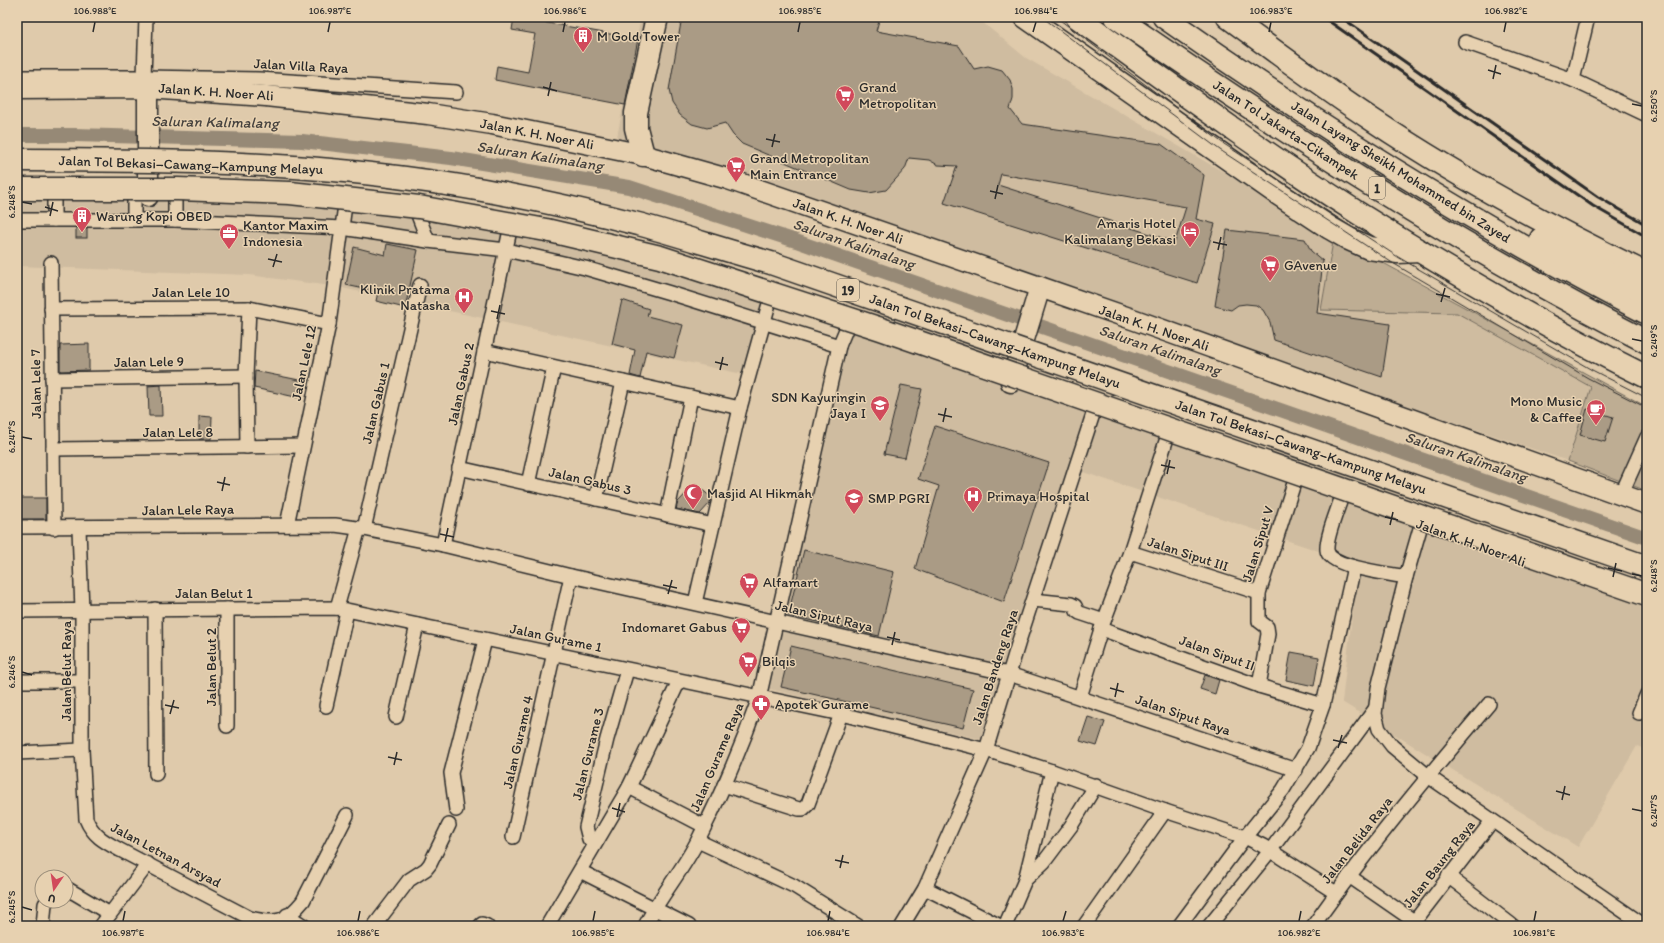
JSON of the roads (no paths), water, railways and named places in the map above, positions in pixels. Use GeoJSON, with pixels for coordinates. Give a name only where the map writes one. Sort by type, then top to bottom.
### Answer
{"type":"FeatureCollection","features":[{"type":"Feature","properties":{"kind":"highway"},"geometry":{"type":"LineString","coordinates":[[643,155],[636,128],[636,113],[657,17]]}},
{"type":"Feature","properties":{"kind":"highway"},"geometry":{"type":"LineString","coordinates":[[1026,17],[1274,192],[1330,228],[1369,248],[1398,252],[1420,251]]}},
{"type":"Feature","properties":{"kind":"highway"},"geometry":{"type":"LineString","coordinates":[[1077,17],[1217,118],[1357,212],[1530,316],[1647,377]]}},
{"type":"Feature","properties":{"kind":"highway","name":"Jalan Tol Jakarta–Cikampek"},"geometry":{"type":"LineString","coordinates":[[1116,17],[1323,155],[1475,249],[1647,342]]}},
{"type":"Feature","properties":{"kind":"highway","name":"Jalan Layang Sheikh Mohammed bin Zayed"},"geometry":{"type":"LineString","coordinates":[[1164,17],[1233,66],[1426,190],[1523,246],[1647,313]]}},
{"type":"Feature","properties":{"kind":"highway","name":"Jalan Layang Sheikh Mohammed bin Zayed"},"geometry":{"type":"LineString","coordinates":[[1190,17],[1313,102],[1422,172],[1556,247],[1647,293]]}},
{"type":"Feature","properties":{"kind":"highway"},"geometry":{"type":"LineString","coordinates":[[1228,17],[1370,119],[1446,167],[1594,248],[1647,274]]}},
{"type":"Feature","properties":{"kind":"highway"},"geometry":{"type":"LineString","coordinates":[[1237,17],[1285,59]]}},
{"type":"Feature","properties":{"kind":"highway","name":"Jalan Tol Bekasi–Cawang–Kampung Melayu"},"geometry":{"type":"LineString","coordinates":[[17,160],[185,162],[289,166],[405,178],[530,199],[642,225],[771,263],[1647,567]]}},
{"type":"Feature","properties":{"kind":"highway","name":"Jalan Tol Bekasi–Cawang–Kampung Melayu"},"geometry":{"type":"LineString","coordinates":[[17,189],[178,189],[290,193],[419,207],[546,230],[660,257],[881,330],[1647,595]]}},
{"type":"Feature","properties":{"kind":"main road","name":"Jalan K. H. Noer Ali"},"geometry":{"type":"LineString","coordinates":[[17,89],[146,82],[428,114],[492,124],[643,155],[728,179],[1034,292],[1647,504]]}},
{"type":"Feature","properties":{"kind":"main road"},"geometry":{"type":"LineString","coordinates":[[141,196],[148,164],[148,108],[146,82]]}},
{"type":"Feature","properties":{"kind":"main road","name":"Jalan K. H. Noer Ali"},"geometry":{"type":"LineString","coordinates":[[17,196],[141,196],[345,205],[510,230],[602,250],[770,300],[1007,381],[1057,395],[1647,606]]}},
{"type":"Feature","properties":{"kind":"main road"},"geometry":{"type":"LineString","coordinates":[[1007,381],[1034,292]]}},
{"type":"Feature","properties":{"kind":"street"},"geometry":{"type":"LineString","coordinates":[[146,17],[146,82]]}},
{"type":"Feature","properties":{"kind":"street"},"geometry":{"type":"LineString","coordinates":[[1573,80],[1588,17]]}},
{"type":"Feature","properties":{"kind":"street"},"geometry":{"type":"LineString","coordinates":[[1466,42],[1573,80],[1647,115]]}},
{"type":"Feature","properties":{"kind":"street","name":"Jalan Villa Raya"},"geometry":{"type":"LineString","coordinates":[[17,77],[146,82],[259,79],[456,92]]}},
{"type":"Feature","properties":{"kind":"street"},"geometry":{"type":"LineString","coordinates":[[54,196],[54,220]]}},
{"type":"Feature","properties":{"kind":"street"},"geometry":{"type":"LineString","coordinates":[[134,220],[141,196]]}},
{"type":"Feature","properties":{"kind":"street"},"geometry":{"type":"LineString","coordinates":[[175,197],[175,220]]}},
{"type":"Feature","properties":{"kind":"street","name":"Jalan Lele 12"},"geometry":{"type":"LineString","coordinates":[[287,525],[329,324],[345,205]]}},
{"type":"Feature","properties":{"kind":"street"},"geometry":{"type":"LineString","coordinates":[[418,215],[428,241]]}},
{"type":"Feature","properties":{"kind":"street"},"geometry":{"type":"LineString","coordinates":[[17,220],[175,220],[342,228],[428,241],[506,250],[585,268],[839,346]]}},
{"type":"Feature","properties":{"kind":"street","name":"Jalan Gabus 2"},"geometry":{"type":"LineString","coordinates":[[443,545],[510,230]]}},
{"type":"Feature","properties":{"kind":"street","name":"Jalan Lele 7"},"geometry":{"type":"LineString","coordinates":[[51,263],[54,528]]}},
{"type":"Feature","properties":{"kind":"street","name":"Jalan Gabus 1"},"geometry":{"type":"LineString","coordinates":[[326,706],[342,609],[420,285]]}},
{"type":"Feature","properties":{"kind":"street"},"geometry":{"type":"LineString","coordinates":[[695,603],[740,408],[770,300]]}},
{"type":"Feature","properties":{"kind":"street"},"geometry":{"type":"LineString","coordinates":[[246,447],[246,376],[249,308]]}},
{"type":"Feature","properties":{"kind":"street","name":"Jalan Lele 10"},"geometry":{"type":"LineString","coordinates":[[51,309],[249,308],[329,324]]}},
{"type":"Feature","properties":{"kind":"street","name":"Jalan Gurame Raya"},"geometry":{"type":"LineString","coordinates":[[645,926],[654,908],[698,841],[745,739],[759,698],[839,346],[847,327]]}},
{"type":"Feature","properties":{"kind":"street"},"geometry":{"type":"LineString","coordinates":[[484,352],[740,408]]}},
{"type":"Feature","properties":{"kind":"street"},"geometry":{"type":"LineString","coordinates":[[528,484],[554,367]]}},
{"type":"Feature","properties":{"kind":"street","name":"Jalan Lele 9"},"geometry":{"type":"LineString","coordinates":[[52,379],[246,376]]}},
{"type":"Feature","properties":{"kind":"street"},"geometry":{"type":"LineString","coordinates":[[596,499],[623,382]]}},
{"type":"Feature","properties":{"kind":"street"},"geometry":{"type":"LineString","coordinates":[[667,515],[691,397]]}},
{"type":"Feature","properties":{"kind":"street","name":"Jalan Bandeng Raya"},"geometry":{"type":"LineString","coordinates":[[902,926],[925,888],[986,750],[1095,408]]}},
{"type":"Feature","properties":{"kind":"street"},"geometry":{"type":"LineString","coordinates":[[1080,697],[1103,625],[1130,552],[1168,435]]}},
{"type":"Feature","properties":{"kind":"street"},"geometry":{"type":"LineString","coordinates":[[1621,495],[1647,437]]}},
{"type":"Feature","properties":{"kind":"street","name":"Jalan Lele 8"},"geometry":{"type":"LineString","coordinates":[[53,449],[303,446]]}},
{"type":"Feature","properties":{"kind":"street","name":"Jalan Gabus 3"},"geometry":{"type":"LineString","coordinates":[[459,468],[713,525]]}},
{"type":"Feature","properties":{"kind":"street","name":"Jalan Siput V"},"geometry":{"type":"LineString","coordinates":[[1259,686],[1268,634],[1267,627],[1259,621],[1259,593],[1295,480]]}},
{"type":"Feature","properties":{"kind":"street"},"geometry":{"type":"LineString","coordinates":[[1342,496],[1327,543],[1327,552],[1329,556],[1335,560],[1357,567],[1400,576]]}},
{"type":"Feature","properties":{"kind":"street","name":"Jalan Lele Raya"},"geometry":{"type":"LineString","coordinates":[[17,528],[335,525],[362,529]]}},
{"type":"Feature","properties":{"kind":"street"},"geometry":{"type":"LineString","coordinates":[[1421,525],[1400,576],[1375,709],[1376,721],[1379,729],[1392,746],[1428,776],[1645,926]]}},
{"type":"Feature","properties":{"kind":"street","name":"Jalan Belut Raya"},"geometry":{"type":"LineString","coordinates":[[79,528],[82,611],[82,750]]}},
{"type":"Feature","properties":{"kind":"street","name":"Jalan Siput Raya"},"geometry":{"type":"LineString","coordinates":[[362,529],[443,545],[571,576],[1009,674],[1296,770]]}},
{"type":"Feature","properties":{"kind":"street","name":"Jalan Siput III"},"geometry":{"type":"LineString","coordinates":[[1130,552],[1259,593]]}},
{"type":"Feature","properties":{"kind":"street"},"geometry":{"type":"LineString","coordinates":[[1209,926],[1258,844],[1283,790],[1308,748],[1323,705],[1357,567]]}},
{"type":"Feature","properties":{"kind":"street","name":"Jalan Gurame 4"},"geometry":{"type":"LineString","coordinates":[[513,837],[571,576]]}},
{"type":"Feature","properties":{"kind":"street","name":"Jalan Siput II"},"geometry":{"type":"LineString","coordinates":[[1033,600],[1071,604],[1075,606],[1077,611],[1080,613],[1103,625],[1259,686],[1323,705]]}},
{"type":"Feature","properties":{"kind":"street","name":"Jalan Belut 2"},"geometry":{"type":"LineString","coordinates":[[227,609],[227,726]]}},
{"type":"Feature","properties":{"kind":"street","name":"Jalan Belut 1"},"geometry":{"type":"LineString","coordinates":[[17,611],[342,609]]}},
{"type":"Feature","properties":{"kind":"street","name":"Jalan Gurame 1"},"geometry":{"type":"LineString","coordinates":[[342,609],[759,698],[841,714],[986,750],[1096,786],[1258,844],[1336,892]]}},
{"type":"Feature","properties":{"kind":"street"},"geometry":{"type":"LineString","coordinates":[[155,610],[156,774]]}},
{"type":"Feature","properties":{"kind":"street"},"geometry":{"type":"LineString","coordinates":[[396,717],[417,626]]}},
{"type":"Feature","properties":{"kind":"street"},"geometry":{"type":"LineString","coordinates":[[456,810],[451,773],[485,640]]}},
{"type":"Feature","properties":{"kind":"street","name":"Jalan Gurame 3"},"geometry":{"type":"LineString","coordinates":[[594,845],[589,840],[586,827],[607,739],[627,670]]}},
{"type":"Feature","properties":{"kind":"street"},"geometry":{"type":"LineString","coordinates":[[17,681],[81,681]]}},
{"type":"Feature","properties":{"kind":"street"},"geometry":{"type":"LineString","coordinates":[[547,926],[629,787],[679,681]]}},
{"type":"Feature","properties":{"kind":"street"},"geometry":{"type":"LineString","coordinates":[[1639,712],[1647,694]]}},
{"type":"Feature","properties":{"kind":"street","name":"Jalan Belida Raya"},"geometry":{"type":"LineString","coordinates":[[1313,926],[1336,892],[1428,776],[1489,704]]}},
{"type":"Feature","properties":{"kind":"street"},"geometry":{"type":"LineString","coordinates":[[1180,926],[1258,844],[1375,709]]}},
{"type":"Feature","properties":{"kind":"street"},"geometry":{"type":"LineString","coordinates":[[724,785],[803,809],[808,804],[841,714]]}},
{"type":"Feature","properties":{"kind":"street"},"geometry":{"type":"LineString","coordinates":[[17,753],[82,750]]}},
{"type":"Feature","properties":{"kind":"street","name":"Jalan Letnan Arsyad"},"geometry":{"type":"LineString","coordinates":[[82,750],[86,820],[90,829],[107,843],[148,864],[247,922],[277,922],[288,916]]}},
{"type":"Feature","properties":{"kind":"street"},"geometry":{"type":"LineString","coordinates":[[1005,926],[1025,880],[1052,771]]}},
{"type":"Feature","properties":{"kind":"street"},"geometry":{"type":"LineString","coordinates":[[1025,880],[1049,857],[1071,826],[1096,786]]}},
{"type":"Feature","properties":{"kind":"street"},"geometry":{"type":"LineString","coordinates":[[629,787],[704,826]]}},
{"type":"Feature","properties":{"kind":"street"},"geometry":{"type":"LineString","coordinates":[[1084,926],[1165,811]]}},
{"type":"Feature","properties":{"kind":"street"},"geometry":{"type":"LineString","coordinates":[[304,926],[288,916],[303,901],[347,815]]}},
{"type":"Feature","properties":{"kind":"street","name":"Jalan Baung Raya"},"geometry":{"type":"LineString","coordinates":[[1413,923],[1492,821]]}},
{"type":"Feature","properties":{"kind":"street"},"geometry":{"type":"LineString","coordinates":[[374,926],[409,880],[426,869],[430,864],[449,825]]}},
{"type":"Feature","properties":{"kind":"street"},"geometry":{"type":"LineString","coordinates":[[698,841],[794,886],[858,926]]}},
{"type":"Feature","properties":{"kind":"street"},"geometry":{"type":"LineString","coordinates":[[101,926],[148,864]]}},
{"type":"Feature","properties":{"kind":"street"},"geometry":{"type":"LineString","coordinates":[[580,871],[690,926]]}},
{"type":"Feature","properties":{"kind":"street"},"geometry":{"type":"LineString","coordinates":[[1350,876],[1413,923]]}},
{"type":"Feature","properties":{"kind":"street"},"geometry":{"type":"LineString","coordinates":[[1448,876],[1511,926]]}},
{"type":"Feature","properties":{"kind":"street"},"geometry":{"type":"LineString","coordinates":[[925,888],[1000,926]]}},
{"type":"Feature","properties":{"kind":"street"},"geometry":{"type":"LineString","coordinates":[[74,893],[110,914]]}},
{"type":"Feature","properties":{"kind":"street"},"geometry":{"type":"LineString","coordinates":[[43,926],[45,909]]}},
{"type":"Feature","properties":{"kind":"street"},"geometry":{"type":"LineString","coordinates":[[480,926],[482,924],[487,926]]}},
{"type":"Feature","properties":{"kind":"waterway","name":"Saluran Kalimalang"},"geometry":{"type":"LineString","coordinates":[[17,135],[302,141],[451,158],[629,187],[796,241],[1647,538]]}},
{"type":"Feature","properties":{"kind":"tram line"},"geometry":{"type":"LineString","coordinates":[[1042,17],[1220,150],[1391,262],[1588,378],[1647,408]]}},
{"type":"Feature","properties":{"kind":"tram line"},"geometry":{"type":"LineString","coordinates":[[1056,17],[1224,144],[1398,257],[1592,370],[1647,398]]}},
{"type":"Feature","properties":{"kind":"railway"},"geometry":{"type":"LineString","coordinates":[[1323,17],[1593,206],[1647,237]]}},
{"type":"Feature","properties":{"kind":"railway"},"geometry":{"type":"LineString","coordinates":[[1341,17],[1598,197],[1647,225]]}},
{"type":"Feature","properties":{"kind":"place","name":"M Gold Tower"},"geometry":{"type":"Point","coordinates":[583,53]}},
{"type":"Feature","properties":{"kind":"place","name":"Grand Metropolitan"},"geometry":{"type":"Point","coordinates":[845,112]}},
{"type":"Feature","properties":{"kind":"place","name":"Grand Metropolitan Main Entrance"},"geometry":{"type":"Point","coordinates":[736,183]}},
{"type":"Feature","properties":{"kind":"place","name":"Warung Kopi OBED"},"geometry":{"type":"Point","coordinates":[82,233]}},
{"type":"Feature","properties":{"kind":"place","name":"Amaris Hotel Kalimalang Bekasi"},"geometry":{"type":"Point","coordinates":[1190,248]}},
{"type":"Feature","properties":{"kind":"place","name":"Kantor Maxim Indonesia"},"geometry":{"type":"Point","coordinates":[229,250]}},
{"type":"Feature","properties":{"kind":"place","name":"GAvenue"},"geometry":{"type":"Point","coordinates":[1270,282]}},
{"type":"Feature","properties":{"kind":"place","name":"Klinik Pratama Natasha"},"geometry":{"type":"Point","coordinates":[464,314]}},
{"type":"Feature","properties":{"kind":"place","name":"SDN Kayuringin Jaya I"},"geometry":{"type":"Point","coordinates":[880,422]}},
{"type":"Feature","properties":{"kind":"place","name":"Mono Music & Caffee"},"geometry":{"type":"Point","coordinates":[1596,426]}},
{"type":"Feature","properties":{"kind":"place","name":"Masjid Al Hikmah"},"geometry":{"type":"Point","coordinates":[693,510]}},
{"type":"Feature","properties":{"kind":"place","name":"Primaya Hospital"},"geometry":{"type":"Point","coordinates":[973,513]}},
{"type":"Feature","properties":{"kind":"place","name":"SMP PGRI"},"geometry":{"type":"Point","coordinates":[854,515]}},
{"type":"Feature","properties":{"kind":"place","name":"Alfamart"},"geometry":{"type":"Point","coordinates":[749,599]}},
{"type":"Feature","properties":{"kind":"place","name":"Indomaret Gabus"},"geometry":{"type":"Point","coordinates":[741,644]}},
{"type":"Feature","properties":{"kind":"place","name":"Bilqis"},"geometry":{"type":"Point","coordinates":[748,678]}},
{"type":"Feature","properties":{"kind":"place","name":"Apotek Gurame"},"geometry":{"type":"Point","coordinates":[761,721]}}]}
